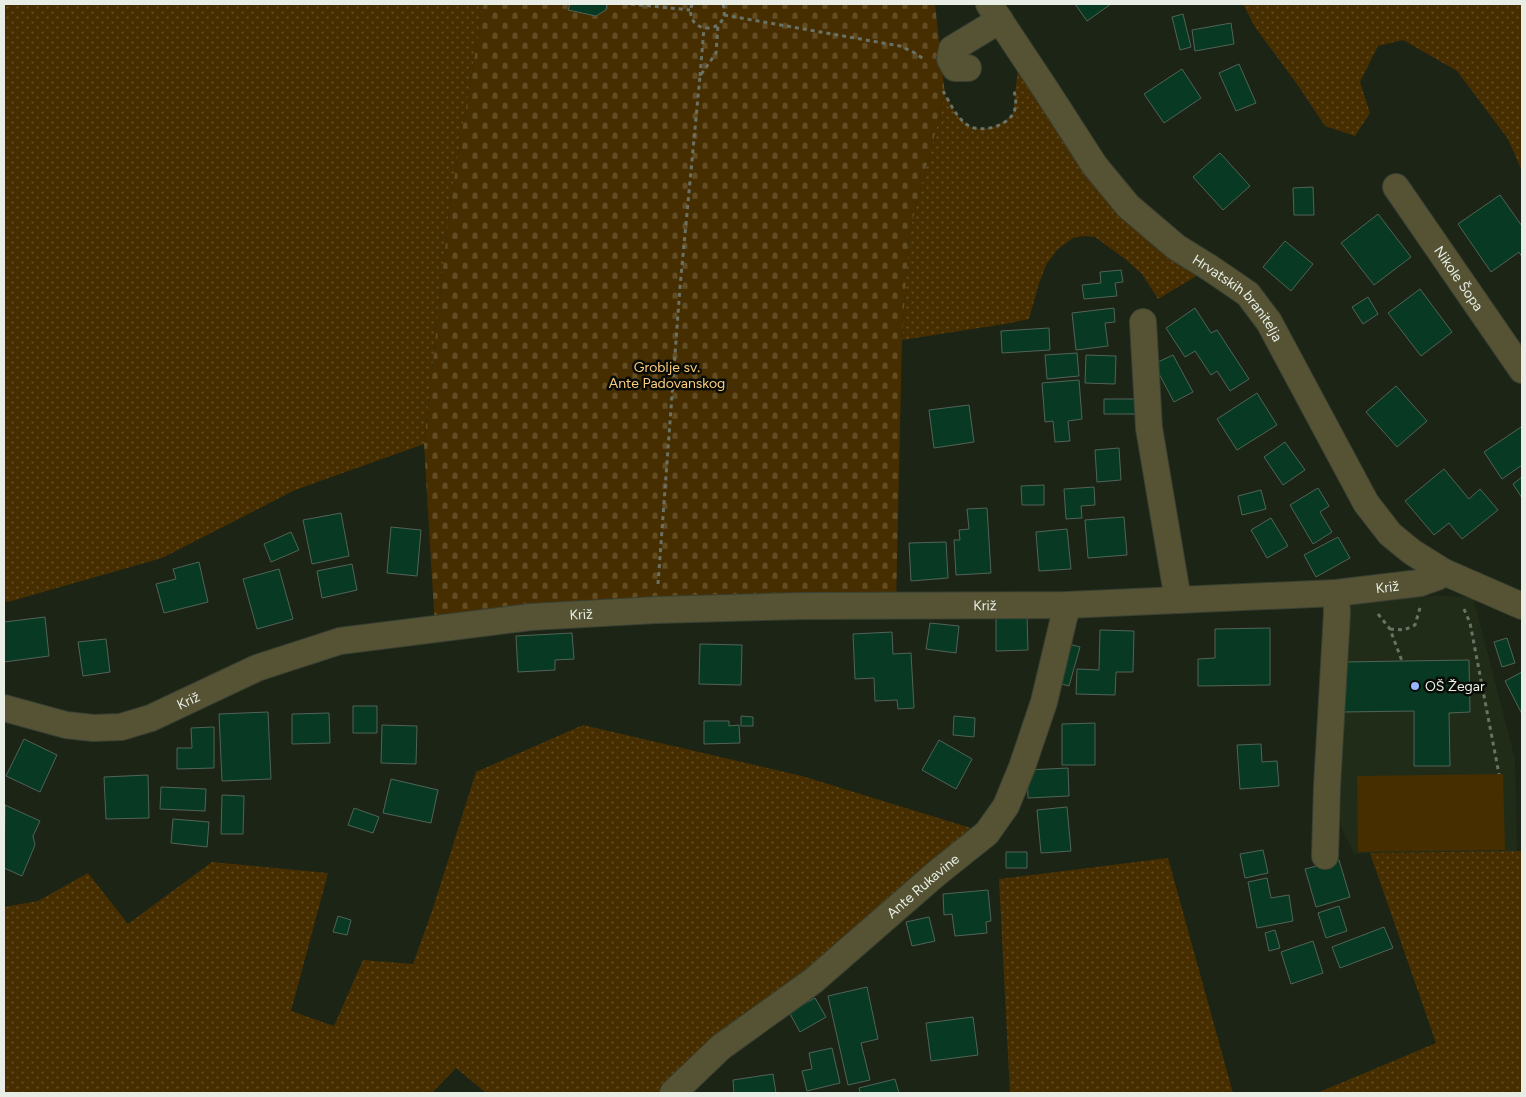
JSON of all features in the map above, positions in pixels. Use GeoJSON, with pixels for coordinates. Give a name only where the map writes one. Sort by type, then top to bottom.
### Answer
{"type":"FeatureCollection","features":[{"type":"Feature","properties":{"kind":"street"},"geometry":{"type":"LineString","coordinates":[[968,68],[955,68],[950,59],[952,49],[994,12]]}},
{"type":"Feature","properties":{"kind":"street","name":"Hrvatskih branitelja"},"geometry":{"type":"LineString","coordinates":[[994,12],[1095,166],[1128,206],[1176,247],[1248,294],[1269,322],[1366,503],[1390,534],[1412,552],[1433,577],[1480,587],[1522,606]]}},
{"type":"Feature","properties":{"kind":"street","name":"Nikole Šopa"},"geometry":{"type":"LineString","coordinates":[[1396,187],[1522,370]]}},
{"type":"Feature","properties":{"kind":"street"},"geometry":{"type":"LineString","coordinates":[[1143,322],[1149,428],[1178,600]]}},
{"type":"Feature","properties":{"kind":"street","name":"Križ"},"geometry":{"type":"LineString","coordinates":[[4,708],[66,725],[94,728],[121,727],[151,718],[256,668],[340,641],[531,617],[656,610],[802,606],[1067,605],[1178,600],[1337,603],[1433,577]]}},
{"type":"Feature","properties":{"kind":"street"},"geometry":{"type":"LineString","coordinates":[[1325,856],[1337,603]]}},
{"type":"Feature","properties":{"kind":"street","name":"Ante Rukavine"},"geometry":{"type":"LineString","coordinates":[[673,1093],[721,1047],[813,981],[937,873],[988,833],[1006,806],[1022,767],[1044,702],[1067,605]]}},
{"type":"Feature","properties":{"kind":"path"},"geometry":{"type":"LineString","coordinates":[[631,4],[690,10]]}},
{"type":"Feature","properties":{"kind":"path"},"geometry":{"type":"LineString","coordinates":[[692,4],[690,10],[692,20],[696,24],[704,28],[718,25]]}},
{"type":"Feature","properties":{"kind":"path"},"geometry":{"type":"LineString","coordinates":[[700,76],[716,54],[718,25],[725,10],[723,4]]}},
{"type":"Feature","properties":{"kind":"path"},"geometry":{"type":"LineString","coordinates":[[724,15],[900,46],[926,61]]}},
{"type":"Feature","properties":{"kind":"path"},"geometry":{"type":"LineString","coordinates":[[656,610],[680,288],[704,28]]}},
{"type":"Feature","properties":{"kind":"path"},"geometry":{"type":"LineString","coordinates":[[940,86],[961,119],[970,127],[981,130],[1004,122],[1013,114],[1016,102],[1015,91],[1012,86]]}},
{"type":"Feature","properties":{"kind":"path"},"geometry":{"type":"LineString","coordinates":[[1390,629],[1404,630],[1415,625],[1433,577],[1458,596],[1470,624],[1499,774]]}},
{"type":"Feature","properties":{"kind":"path"},"geometry":{"type":"LineString","coordinates":[[1337,603],[1363,607],[1377,614],[1390,629],[1402,661]]}},
{"type":"Feature","properties":{"kind":"shaded area","name":"OŠ Žegar"},"geometry":{"type":"Polygon","coordinates":[[[1336,593],[1473,597],[1515,759],[1517,852],[1354,854],[1335,814],[1336,593]]]}},
{"type":"Feature","properties":{"kind":"green space"},"geometry":{"type":"Polygon","coordinates":[[[4,4],[485,4],[483,6],[450,203],[424,444],[295,490],[162,558],[8,602],[4,601],[4,4]]]}},
{"type":"Feature","properties":{"kind":"green space","name":"Groblje sv. Ante Padovanskog"},"geometry":{"type":"Polygon","coordinates":[[[485,4],[935,4],[945,95],[909,234],[902,340],[896,607],[435,628],[424,444],[450,203],[483,6],[485,4]]]}},
{"type":"Feature","properties":{"kind":"green space"},"geometry":{"type":"Polygon","coordinates":[[[1243,4],[1522,4],[1522,171],[1508,139],[1457,71],[1403,40],[1378,46],[1360,82],[1370,113],[1355,136],[1325,126],[1255,27],[1243,4]]]}},
{"type":"Feature","properties":{"kind":"green space"},"geometry":{"type":"Polygon","coordinates":[[[1020,50],[1095,166],[1210,268],[1158,299],[1142,274],[1095,237],[1083,236],[1073,238],[1058,249],[1047,263],[1029,319],[902,340],[909,234],[945,95],[958,116],[966,124],[980,129],[1001,123],[1013,114],[1020,50]]]}},
{"type":"Feature","properties":{"kind":"green space"},"geometry":{"type":"Polygon","coordinates":[[[583,725],[802,776],[987,833],[673,1093],[486,1093],[456,1068],[432,1093],[4,1093],[4,907],[38,901],[88,873],[128,924],[212,862],[328,873],[291,1011],[334,1026],[363,960],[413,964],[433,908],[476,772],[583,725]]]}},
{"type":"Feature","properties":{"kind":"green space"},"geometry":{"type":"Polygon","coordinates":[[[1503,774],[1505,850],[1358,852],[1357,776],[1503,774]]]}},
{"type":"Feature","properties":{"kind":"green space"},"geometry":{"type":"Polygon","coordinates":[[[1522,851],[1522,1093],[1317,1093],[1436,1043],[1370,853],[1522,851]]]}},
{"type":"Feature","properties":{"kind":"green space"},"geometry":{"type":"Polygon","coordinates":[[[1168,858],[1233,1093],[1010,1093],[999,879],[1168,858]]]}},
{"type":"Feature","properties":{"kind":"building"},"geometry":{"type":"Polygon","coordinates":[[[570,4],[607,4],[606,10],[596,16],[568,10],[570,4]]]}},
{"type":"Feature","properties":{"kind":"building"},"geometry":{"type":"Polygon","coordinates":[[[1075,4],[1111,4],[1087,21],[1075,4]]]}},
{"type":"Feature","properties":{"kind":"building"},"geometry":{"type":"Polygon","coordinates":[[[1183,14],[1191,47],[1180,50],[1172,17],[1183,14]]]}},
{"type":"Feature","properties":{"kind":"building"},"geometry":{"type":"Polygon","coordinates":[[[1231,23],[1234,44],[1195,51],[1192,30],[1231,23]]]}},
{"type":"Feature","properties":{"kind":"building"},"geometry":{"type":"Polygon","coordinates":[[[1239,64],[1256,103],[1236,111],[1219,73],[1239,64]]]}},
{"type":"Feature","properties":{"kind":"building"},"geometry":{"type":"Polygon","coordinates":[[[1182,69],[1201,98],[1164,123],[1144,94],[1182,69]]]}},
{"type":"Feature","properties":{"kind":"building"},"geometry":{"type":"Polygon","coordinates":[[[1220,153],[1250,186],[1223,210],[1193,177],[1220,153]]]}},
{"type":"Feature","properties":{"kind":"building"},"geometry":{"type":"Polygon","coordinates":[[[1313,187],[1314,215],[1294,215],[1293,188],[1313,187]]]}},
{"type":"Feature","properties":{"kind":"building"},"geometry":{"type":"Polygon","coordinates":[[[1500,195],[1522,226],[1522,257],[1519,252],[1491,272],[1458,224],[1500,195]]]}},
{"type":"Feature","properties":{"kind":"building"},"geometry":{"type":"Polygon","coordinates":[[[1378,214],[1411,257],[1374,285],[1341,243],[1378,214]]]}},
{"type":"Feature","properties":{"kind":"building"},"geometry":{"type":"Polygon","coordinates":[[[1285,241],[1313,264],[1291,291],[1263,267],[1285,241]]]}},
{"type":"Feature","properties":{"kind":"building"},"geometry":{"type":"Polygon","coordinates":[[[1121,270],[1123,282],[1115,283],[1117,296],[1084,299],[1082,285],[1101,283],[1100,272],[1121,270]]]}},
{"type":"Feature","properties":{"kind":"building"},"geometry":{"type":"Polygon","coordinates":[[[1420,289],[1452,332],[1421,356],[1388,313],[1420,289]]]}},
{"type":"Feature","properties":{"kind":"building"},"geometry":{"type":"Polygon","coordinates":[[[1368,297],[1378,314],[1363,324],[1352,307],[1368,297]]]}},
{"type":"Feature","properties":{"kind":"building"},"geometry":{"type":"Polygon","coordinates":[[[1114,308],[1115,322],[1105,323],[1108,346],[1076,350],[1072,313],[1114,308]]]}},
{"type":"Feature","properties":{"kind":"building"},"geometry":{"type":"Polygon","coordinates":[[[1195,308],[1211,333],[1217,330],[1249,379],[1230,391],[1217,371],[1211,375],[1195,351],[1185,357],[1166,328],[1195,308]]]}},
{"type":"Feature","properties":{"kind":"building"},"geometry":{"type":"Polygon","coordinates":[[[1049,328],[1050,350],[1002,353],[1001,331],[1049,328]]]}},
{"type":"Feature","properties":{"kind":"building"},"geometry":{"type":"Polygon","coordinates":[[[1077,353],[1079,376],[1047,379],[1045,355],[1077,353]]]}},
{"type":"Feature","properties":{"kind":"building"},"geometry":{"type":"Polygon","coordinates":[[[1086,355],[1116,356],[1115,384],[1085,383],[1086,355]]]}},
{"type":"Feature","properties":{"kind":"building"},"geometry":{"type":"Polygon","coordinates":[[[1173,355],[1193,392],[1174,402],[1158,372],[1158,362],[1173,355]]]}},
{"type":"Feature","properties":{"kind":"building"},"geometry":{"type":"Polygon","coordinates":[[[1079,380],[1082,419],[1068,421],[1070,441],[1055,442],[1053,421],[1045,422],[1042,383],[1079,380]]]}},
{"type":"Feature","properties":{"kind":"building"},"geometry":{"type":"Polygon","coordinates":[[[1396,386],[1427,421],[1397,447],[1366,412],[1396,386]]]}},
{"type":"Feature","properties":{"kind":"building"},"geometry":{"type":"Polygon","coordinates":[[[1257,393],[1277,425],[1237,450],[1217,419],[1257,393]]]}},
{"type":"Feature","properties":{"kind":"building"},"geometry":{"type":"Polygon","coordinates":[[[1104,399],[1139,399],[1138,414],[1104,414],[1104,399]]]}},
{"type":"Feature","properties":{"kind":"building"},"geometry":{"type":"Polygon","coordinates":[[[969,405],[974,442],[934,448],[929,410],[969,405]]]}},
{"type":"Feature","properties":{"kind":"building"},"geometry":{"type":"Polygon","coordinates":[[[1521,427],[1522,465],[1502,479],[1484,452],[1521,427]]]}},
{"type":"Feature","properties":{"kind":"building"},"geometry":{"type":"Polygon","coordinates":[[[1285,442],[1305,470],[1283,485],[1264,457],[1285,442]]]}},
{"type":"Feature","properties":{"kind":"building"},"geometry":{"type":"Polygon","coordinates":[[[1119,448],[1121,480],[1097,482],[1095,450],[1119,448]]]}},
{"type":"Feature","properties":{"kind":"building"},"geometry":{"type":"Polygon","coordinates":[[[1444,469],[1469,499],[1480,489],[1498,510],[1462,539],[1449,523],[1434,535],[1405,501],[1444,469]]]}},
{"type":"Feature","properties":{"kind":"building"},"geometry":{"type":"Polygon","coordinates":[[[1522,477],[1522,498],[1513,484],[1522,477]]]}},
{"type":"Feature","properties":{"kind":"building"},"geometry":{"type":"Polygon","coordinates":[[[1044,485],[1044,505],[1022,505],[1021,486],[1044,485]]]}},
{"type":"Feature","properties":{"kind":"building"},"geometry":{"type":"Polygon","coordinates":[[[1094,487],[1095,505],[1081,506],[1082,518],[1066,519],[1064,489],[1094,487]]]}},
{"type":"Feature","properties":{"kind":"building"},"geometry":{"type":"Polygon","coordinates":[[[1318,488],[1329,506],[1320,512],[1332,532],[1313,544],[1290,505],[1318,488]]]}},
{"type":"Feature","properties":{"kind":"building"},"geometry":{"type":"Polygon","coordinates":[[[1261,490],[1266,509],[1242,515],[1238,496],[1261,490]]]}},
{"type":"Feature","properties":{"kind":"building"},"geometry":{"type":"Polygon","coordinates":[[[987,508],[991,573],[956,575],[954,540],[960,540],[959,530],[969,529],[967,509],[987,508]]]}},
{"type":"Feature","properties":{"kind":"building"},"geometry":{"type":"Polygon","coordinates":[[[341,513],[349,556],[312,564],[303,520],[341,513]]]}},
{"type":"Feature","properties":{"kind":"building"},"geometry":{"type":"Polygon","coordinates":[[[1124,517],[1127,555],[1088,558],[1085,520],[1124,517]]]}},
{"type":"Feature","properties":{"kind":"building"},"geometry":{"type":"Polygon","coordinates":[[[1271,518],[1288,546],[1267,558],[1251,530],[1271,518]]]}},
{"type":"Feature","properties":{"kind":"building"},"geometry":{"type":"Polygon","coordinates":[[[391,527],[421,530],[417,576],[387,573],[391,527]]]}},
{"type":"Feature","properties":{"kind":"building"},"geometry":{"type":"Polygon","coordinates":[[[1067,529],[1071,569],[1039,571],[1036,532],[1067,529]]]}},
{"type":"Feature","properties":{"kind":"building"},"geometry":{"type":"Polygon","coordinates":[[[291,532],[299,550],[271,562],[264,544],[291,532]]]}},
{"type":"Feature","properties":{"kind":"building"},"geometry":{"type":"Polygon","coordinates":[[[1338,537],[1350,558],[1316,577],[1304,555],[1338,537]]]}},
{"type":"Feature","properties":{"kind":"building"},"geometry":{"type":"Polygon","coordinates":[[[946,542],[948,578],[911,581],[909,543],[946,542]]]}},
{"type":"Feature","properties":{"kind":"building"},"geometry":{"type":"Polygon","coordinates":[[[199,562],[208,602],[164,613],[156,584],[176,579],[173,569],[199,562]]]}},
{"type":"Feature","properties":{"kind":"building"},"geometry":{"type":"Polygon","coordinates":[[[352,564],[357,590],[322,598],[317,571],[352,564]]]}},
{"type":"Feature","properties":{"kind":"building"},"geometry":{"type":"Polygon","coordinates":[[[279,569],[293,619],[257,629],[243,579],[279,569]]]}},
{"type":"Feature","properties":{"kind":"building"},"geometry":{"type":"Polygon","coordinates":[[[45,617],[49,656],[4,662],[4,622],[45,617]]]}},
{"type":"Feature","properties":{"kind":"building"},"geometry":{"type":"Polygon","coordinates":[[[1027,617],[1028,650],[996,651],[996,618],[1027,617]]]}},
{"type":"Feature","properties":{"kind":"building"},"geometry":{"type":"Polygon","coordinates":[[[930,623],[959,626],[956,653],[926,649],[930,623]]]}},
{"type":"Feature","properties":{"kind":"building"},"geometry":{"type":"Polygon","coordinates":[[[1270,628],[1270,685],[1198,686],[1198,659],[1215,658],[1215,629],[1270,628]]]}},
{"type":"Feature","properties":{"kind":"building"},"geometry":{"type":"Polygon","coordinates":[[[1100,630],[1134,631],[1133,672],[1116,672],[1115,695],[1076,694],[1077,669],[1099,670],[1100,630]]]}},
{"type":"Feature","properties":{"kind":"building"},"geometry":{"type":"Polygon","coordinates":[[[892,632],[893,654],[911,653],[914,708],[898,709],[897,700],[875,701],[874,678],[855,679],[853,634],[892,632]]]}},
{"type":"Feature","properties":{"kind":"building"},"geometry":{"type":"Polygon","coordinates":[[[572,633],[574,659],[555,660],[555,670],[518,672],[516,636],[572,633]]]}},
{"type":"Feature","properties":{"kind":"building"},"geometry":{"type":"Polygon","coordinates":[[[1507,638],[1515,663],[1502,667],[1494,642],[1507,638]]]}},
{"type":"Feature","properties":{"kind":"building"},"geometry":{"type":"Polygon","coordinates":[[[106,639],[110,672],[83,676],[78,642],[106,639]]]}},
{"type":"Feature","properties":{"kind":"building"},"geometry":{"type":"Polygon","coordinates":[[[1061,642],[1080,647],[1069,686],[1051,681],[1061,642]]]}},
{"type":"Feature","properties":{"kind":"building"},"geometry":{"type":"Polygon","coordinates":[[[700,644],[742,645],[741,685],[699,684],[700,644]]]}},
{"type":"Feature","properties":{"kind":"building"},"geometry":{"type":"Polygon","coordinates":[[[1469,660],[1470,712],[1449,713],[1450,766],[1414,766],[1414,711],[1343,712],[1342,662],[1469,660]]]}},
{"type":"Feature","properties":{"kind":"building"},"geometry":{"type":"Polygon","coordinates":[[[1522,672],[1522,714],[1505,681],[1522,672]]]}},
{"type":"Feature","properties":{"kind":"building"},"geometry":{"type":"Polygon","coordinates":[[[353,706],[377,706],[377,733],[353,733],[353,706]]]}},
{"type":"Feature","properties":{"kind":"building"},"geometry":{"type":"Polygon","coordinates":[[[268,712],[271,779],[222,781],[219,714],[268,712]]]}},
{"type":"Feature","properties":{"kind":"building"},"geometry":{"type":"Polygon","coordinates":[[[329,713],[330,743],[292,744],[292,714],[329,713]]]}},
{"type":"Feature","properties":{"kind":"building"},"geometry":{"type":"Polygon","coordinates":[[[741,716],[753,717],[753,726],[741,726],[741,716]]]}},
{"type":"Feature","properties":{"kind":"building"},"geometry":{"type":"Polygon","coordinates":[[[954,716],[975,718],[974,737],[953,735],[954,716]]]}},
{"type":"Feature","properties":{"kind":"building"},"geometry":{"type":"Polygon","coordinates":[[[704,721],[729,721],[729,726],[739,725],[740,743],[704,744],[704,721]]]}},
{"type":"Feature","properties":{"kind":"building"},"geometry":{"type":"Polygon","coordinates":[[[1095,723],[1095,765],[1062,765],[1062,724],[1095,723]]]}},
{"type":"Feature","properties":{"kind":"building"},"geometry":{"type":"Polygon","coordinates":[[[382,725],[417,726],[416,764],[381,763],[382,725]]]}},
{"type":"Feature","properties":{"kind":"building"},"geometry":{"type":"Polygon","coordinates":[[[214,727],[214,768],[177,769],[177,748],[192,748],[191,728],[214,727]]]}},
{"type":"Feature","properties":{"kind":"building"},"geometry":{"type":"Polygon","coordinates":[[[24,739],[57,755],[40,792],[6,776],[24,739]]]}},
{"type":"Feature","properties":{"kind":"building"},"geometry":{"type":"Polygon","coordinates":[[[939,740],[972,759],[956,789],[922,770],[939,740]]]}},
{"type":"Feature","properties":{"kind":"building"},"geometry":{"type":"Polygon","coordinates":[[[1261,744],[1262,762],[1277,761],[1279,786],[1240,789],[1237,745],[1261,744]]]}},
{"type":"Feature","properties":{"kind":"building"},"geometry":{"type":"Polygon","coordinates":[[[1068,768],[1069,796],[1028,798],[1027,770],[1068,768]]]}},
{"type":"Feature","properties":{"kind":"building"},"geometry":{"type":"Polygon","coordinates":[[[148,775],[149,818],[106,819],[104,777],[148,775]]]}},
{"type":"Feature","properties":{"kind":"building"},"geometry":{"type":"Polygon","coordinates":[[[391,779],[438,790],[431,823],[383,813],[391,779]]]}},
{"type":"Feature","properties":{"kind":"building"},"geometry":{"type":"Polygon","coordinates":[[[161,787],[206,789],[205,811],[160,809],[161,787]]]}},
{"type":"Feature","properties":{"kind":"building"},"geometry":{"type":"Polygon","coordinates":[[[222,795],[244,796],[243,834],[221,834],[222,795]]]}},
{"type":"Feature","properties":{"kind":"building"},"geometry":{"type":"Polygon","coordinates":[[[5,805],[40,821],[33,836],[35,845],[22,876],[4,868],[5,805]]]}},
{"type":"Feature","properties":{"kind":"building"},"geometry":{"type":"Polygon","coordinates":[[[1067,807],[1071,851],[1041,853],[1037,810],[1067,807]]]}},
{"type":"Feature","properties":{"kind":"building"},"geometry":{"type":"Polygon","coordinates":[[[354,808],[379,817],[373,833],[348,825],[354,808]]]}},
{"type":"Feature","properties":{"kind":"building"},"geometry":{"type":"Polygon","coordinates":[[[173,819],[209,822],[207,847],[171,843],[173,819]]]}},
{"type":"Feature","properties":{"kind":"building"},"geometry":{"type":"Polygon","coordinates":[[[1263,850],[1268,873],[1245,878],[1240,854],[1263,850]]]}},
{"type":"Feature","properties":{"kind":"building"},"geometry":{"type":"Polygon","coordinates":[[[1006,852],[1027,852],[1027,868],[1006,868],[1006,852]]]}},
{"type":"Feature","properties":{"kind":"building"},"geometry":{"type":"Polygon","coordinates":[[[1339,860],[1350,897],[1316,907],[1305,869],[1339,860]]]}},
{"type":"Feature","properties":{"kind":"building"},"geometry":{"type":"Polygon","coordinates":[[[1267,878],[1271,898],[1289,895],[1293,921],[1257,928],[1248,882],[1267,878]]]}},
{"type":"Feature","properties":{"kind":"building"},"geometry":{"type":"Polygon","coordinates":[[[988,890],[991,921],[986,922],[987,933],[955,936],[952,914],[944,915],[943,894],[988,890]]]}},
{"type":"Feature","properties":{"kind":"building"},"geometry":{"type":"Polygon","coordinates":[[[1339,906],[1347,931],[1326,938],[1318,913],[1339,906]]]}},
{"type":"Feature","properties":{"kind":"building"},"geometry":{"type":"Polygon","coordinates":[[[338,916],[351,920],[347,935],[333,932],[338,916]]]}},
{"type":"Feature","properties":{"kind":"building"},"geometry":{"type":"Polygon","coordinates":[[[929,917],[935,941],[912,946],[906,922],[929,917]]]}},
{"type":"Feature","properties":{"kind":"building"},"geometry":{"type":"Polygon","coordinates":[[[1384,927],[1393,948],[1340,968],[1332,947],[1384,927]]]}},
{"type":"Feature","properties":{"kind":"building"},"geometry":{"type":"Polygon","coordinates":[[[1275,930],[1280,948],[1269,951],[1265,933],[1275,930]]]}},
{"type":"Feature","properties":{"kind":"building"},"geometry":{"type":"Polygon","coordinates":[[[1313,941],[1323,973],[1291,984],[1281,952],[1313,941]]]}},
{"type":"Feature","properties":{"kind":"building"},"geometry":{"type":"Polygon","coordinates":[[[867,987],[878,1039],[861,1043],[870,1080],[848,1085],[828,996],[867,987]]]}},
{"type":"Feature","properties":{"kind":"building"},"geometry":{"type":"Polygon","coordinates":[[[815,998],[826,1017],[800,1032],[789,1012],[815,998]]]}},
{"type":"Feature","properties":{"kind":"building"},"geometry":{"type":"Polygon","coordinates":[[[973,1017],[978,1055],[931,1061],[926,1023],[973,1017]]]}},
{"type":"Feature","properties":{"kind":"building"},"geometry":{"type":"Polygon","coordinates":[[[832,1048],[840,1083],[807,1091],[802,1071],[812,1069],[809,1053],[832,1048]]]}},
{"type":"Feature","properties":{"kind":"building"},"geometry":{"type":"Polygon","coordinates":[[[773,1074],[776,1093],[734,1093],[733,1080],[773,1074]]]}},
{"type":"Feature","properties":{"kind":"building"},"geometry":{"type":"Polygon","coordinates":[[[895,1079],[899,1093],[860,1093],[859,1088],[895,1079]]]}},
{"type":"Feature","properties":{"kind":"place","name":"OŠ Žegar"},"geometry":{"type":"Point","coordinates":[1415,686]}}]}
